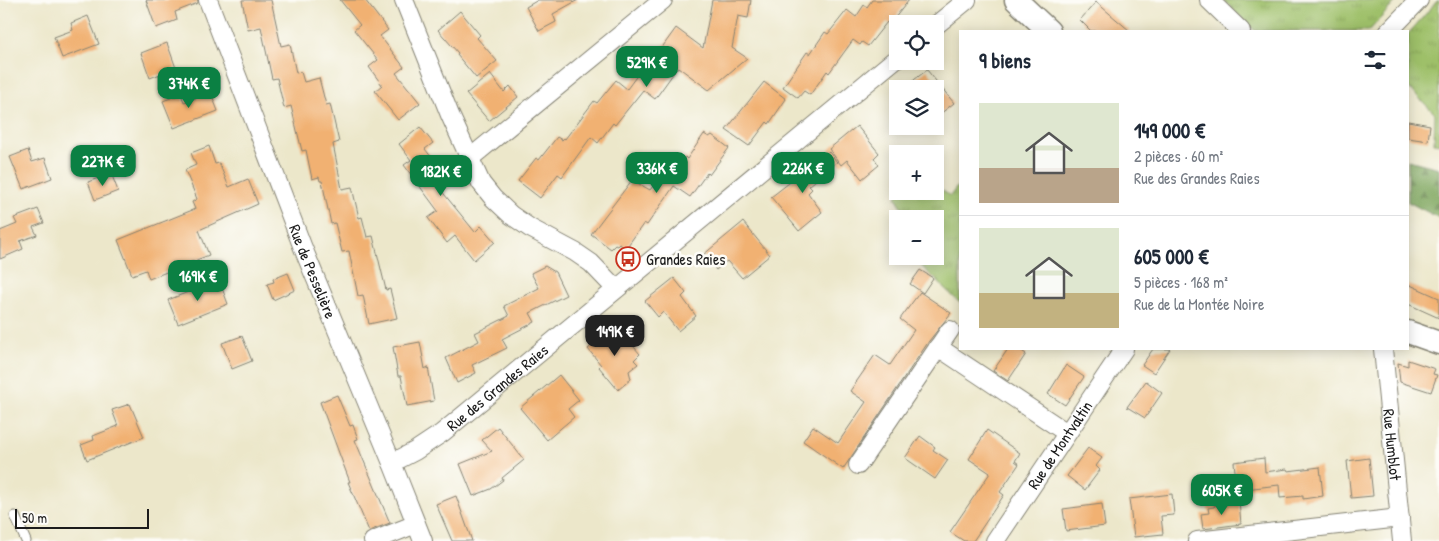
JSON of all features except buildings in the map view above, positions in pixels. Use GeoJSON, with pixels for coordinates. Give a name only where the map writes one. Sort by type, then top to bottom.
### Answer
{"type":"FeatureCollection","features":[{"type":"Feature","properties":{"kind":"street","name":"Rue de Pesselière"},"geometry":{"type":"LineString","coordinates":[[208,0],[303,248],[423,541]]}},
{"type":"Feature","properties":{"kind":"street"},"geometry":{"type":"LineString","coordinates":[[404,0],[469,159],[481,183],[511,215],[591,263],[616,289]]}},
{"type":"Feature","properties":{"kind":"street"},"geometry":{"type":"LineString","coordinates":[[469,159],[663,0]]}},
{"type":"Feature","properties":{"kind":"street"},"geometry":{"type":"LineString","coordinates":[[944,19],[967,0]]}},
{"type":"Feature","properties":{"kind":"street"},"geometry":{"type":"LineString","coordinates":[[1016,0],[1049,30]]}},
{"type":"Feature","properties":{"kind":"street"},"geometry":{"type":"LineString","coordinates":[[1210,0],[1240,30]]}},
{"type":"Feature","properties":{"kind":"street"},"geometry":{"type":"LineString","coordinates":[[1390,30],[1419,0]]}},
{"type":"Feature","properties":{"kind":"street","name":"Rue des Grandes Raies"},"geometry":{"type":"LineString","coordinates":[[392,463],[415,451],[442,433],[889,64]]}},
{"type":"Feature","properties":{"kind":"street"},"geometry":{"type":"LineString","coordinates":[[858,465],[950,330]]}},
{"type":"Feature","properties":{"kind":"street"},"geometry":{"type":"LineString","coordinates":[[1409,332],[1439,343]]}},
{"type":"Feature","properties":{"kind":"street"},"geometry":{"type":"LineString","coordinates":[[938,347],[1067,433]]}},
{"type":"Feature","properties":{"kind":"street","name":"Rue de Montvaltin"},"geometry":{"type":"LineString","coordinates":[[995,541],[1123,350]]}},
{"type":"Feature","properties":{"kind":"street","name":"Rue Humblot"},"geometry":{"type":"LineString","coordinates":[[1383,350],[1402,541]]}},
{"type":"Feature","properties":{"kind":"street"},"geometry":{"type":"LineString","coordinates":[[1197,541],[1400,518]]}},
{"type":"Feature","properties":{"kind":"street"},"geometry":{"type":"LineString","coordinates":[[373,541],[416,524]]}},
{"type":"Feature","properties":{"kind":"lane"},"geometry":{"type":"LineString","coordinates":[[16,516],[26,541]]}},
{"type":"Feature","properties":{"kind":"green space"},"geometry":{"type":"Polygon","coordinates":[[[1223,0],[1397,0],[1370,30],[1254,30],[1223,0]]]}},
{"type":"Feature","properties":{"kind":"green space"},"geometry":{"type":"Polygon","coordinates":[[[1439,0],[1439,144],[1434,143],[1435,114],[1409,88],[1409,33],[1439,0]]]}},
{"type":"Feature","properties":{"kind":"green space"},"geometry":{"type":"Polygon","coordinates":[[[1409,160],[1439,168],[1439,218],[1409,203],[1409,160]]]}},
{"type":"Feature","properties":{"kind":"green space"},"geometry":{"type":"Polygon","coordinates":[[[959,184],[959,302],[920,265],[944,265],[944,210],[904,210],[898,200],[944,200],[944,192],[950,196],[959,184]]]}},
{"type":"Feature","properties":{"kind":"place","name":"Grandes Raies"},"geometry":{"type":"Point","coordinates":[628,259]}}]}
